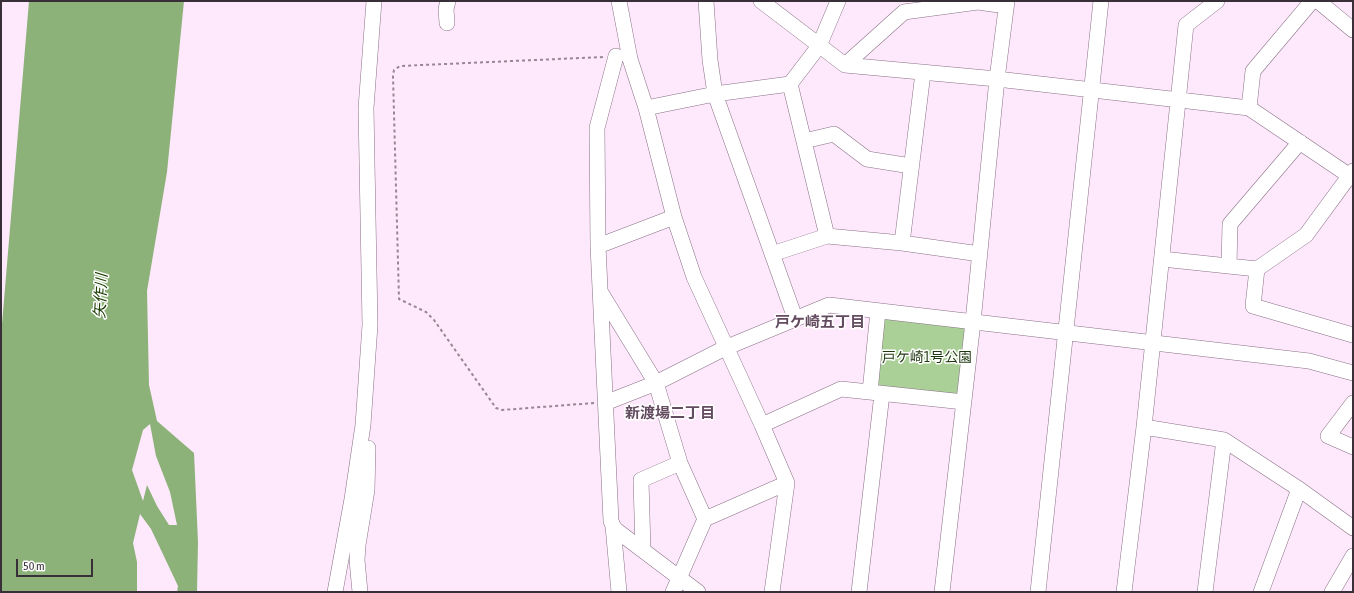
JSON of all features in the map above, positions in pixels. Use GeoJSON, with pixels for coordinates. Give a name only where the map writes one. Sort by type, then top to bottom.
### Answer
{"type":"FeatureCollection","features":[{"type":"Feature","properties":{"kind":"street"},"geometry":{"type":"LineString","coordinates":[[335,592],[352,499],[363,425],[370,325],[366,108],[374,1]]}},
{"type":"Feature","properties":{"kind":"street"},"geometry":{"type":"LineString","coordinates":[[447,23],[446,9],[448,1]]}},
{"type":"Feature","properties":{"kind":"street"},"geometry":{"type":"LineString","coordinates":[[619,1],[630,59],[646,108],[674,217],[694,277],[787,483],[772,592]]}},
{"type":"Feature","properties":{"kind":"street"},"geometry":{"type":"LineString","coordinates":[[706,1],[715,94],[795,318]]}},
{"type":"Feature","properties":{"kind":"street"},"geometry":{"type":"LineString","coordinates":[[761,1],[845,65],[1249,108],[1352,175],[1306,235],[1257,269],[1162,259]]}},
{"type":"Feature","properties":{"kind":"street"},"geometry":{"type":"LineString","coordinates":[[646,108],[715,94],[790,84],[820,46],[838,1]]}},
{"type":"Feature","properties":{"kind":"street"},"geometry":{"type":"LineString","coordinates":[[1038,592],[1101,1]]}},
{"type":"Feature","properties":{"kind":"street"},"geometry":{"type":"LineString","coordinates":[[1124,592],[1144,427],[1186,24],[1217,1]]}},
{"type":"Feature","properties":{"kind":"street"},"geometry":{"type":"LineString","coordinates":[[1249,108],[1253,71],[1312,1]]}},
{"type":"Feature","properties":{"kind":"street"},"geometry":{"type":"LineString","coordinates":[[1318,1],[1353,30]]}},
{"type":"Feature","properties":{"kind":"street"},"geometry":{"type":"LineString","coordinates":[[845,65],[904,12],[978,2],[1006,4],[973,322],[942,592]]}},
{"type":"Feature","properties":{"kind":"street"},"geometry":{"type":"LineString","coordinates":[[616,56],[597,128],[598,246],[605,403],[612,526],[619,592]]}},
{"type":"Feature","properties":{"kind":"street"},"geometry":{"type":"LineString","coordinates":[[902,243],[923,73]]}},
{"type":"Feature","properties":{"kind":"street"},"geometry":{"type":"LineString","coordinates":[[790,84],[826,236]]}},
{"type":"Feature","properties":{"kind":"street"},"geometry":{"type":"LineString","coordinates":[[804,141],[834,134],[867,160],[912,166]]}},
{"type":"Feature","properties":{"kind":"street"},"geometry":{"type":"LineString","coordinates":[[1229,266],[1230,224],[1300,142]]}},
{"type":"Feature","properties":{"kind":"street"},"geometry":{"type":"LineString","coordinates":[[598,246],[674,217]]}},
{"type":"Feature","properties":{"kind":"street"},"geometry":{"type":"LineString","coordinates":[[772,254],[826,236],[902,243],[980,254]]}},
{"type":"Feature","properties":{"kind":"street"},"geometry":{"type":"LineString","coordinates":[[1257,269],[1253,306],[1353,335]]}},
{"type":"Feature","properties":{"kind":"street"},"geometry":{"type":"LineString","coordinates":[[600,292],[656,383],[680,463],[705,519]]}},
{"type":"Feature","properties":{"kind":"street"},"geometry":{"type":"LineString","coordinates":[[605,403],[656,383],[725,348],[829,305],[1309,361],[1353,373]]}},
{"type":"Feature","properties":{"kind":"street"},"geometry":{"type":"LineString","coordinates":[[859,592],[876,393],[878,311]]}},
{"type":"Feature","properties":{"kind":"street"},"geometry":{"type":"LineString","coordinates":[[762,425],[841,389],[964,402]]}},
{"type":"Feature","properties":{"kind":"street"},"geometry":{"type":"LineString","coordinates":[[1353,403],[1328,436],[1353,447]]}},
{"type":"Feature","properties":{"kind":"street"},"geometry":{"type":"LineString","coordinates":[[360,592],[357,560],[367,490],[368,432],[363,425]]}},
{"type":"Feature","properties":{"kind":"street"},"geometry":{"type":"LineString","coordinates":[[1144,427],[1224,440],[1299,488],[1353,528]]}},
{"type":"Feature","properties":{"kind":"street"},"geometry":{"type":"LineString","coordinates":[[1205,592],[1224,440]]}},
{"type":"Feature","properties":{"kind":"street"},"geometry":{"type":"LineString","coordinates":[[643,550],[641,480],[680,463]]}},
{"type":"Feature","properties":{"kind":"street"},"geometry":{"type":"LineString","coordinates":[[673,592],[705,519],[787,483]]}},
{"type":"Feature","properties":{"kind":"street"},"geometry":{"type":"LineString","coordinates":[[1261,592],[1299,488]]}},
{"type":"Feature","properties":{"kind":"street"},"geometry":{"type":"LineString","coordinates":[[612,526],[698,592]]}},
{"type":"Feature","properties":{"kind":"street"},"geometry":{"type":"LineString","coordinates":[[1332,592],[1353,556]]}},
{"type":"Feature","properties":{"kind":"path"},"geometry":{"type":"LineString","coordinates":[[605,403],[502,410],[496,408],[434,320],[426,312],[399,299],[393,76],[394,70],[400,66],[616,56]]}},
{"type":"Feature","properties":{"kind":"green space","name":"戸ケ崎1号公園"},"geometry":{"type":"Polygon","coordinates":[[[883,316],[968,326],[960,397],[876,388],[883,316]]]}},
{"type":"Feature","properties":{"kind":"water","name":"矢作川"},"geometry":{"type":"Polygon","coordinates":[[[29,1],[184,1],[167,172],[147,291],[149,385],[157,421],[194,453],[198,542],[197,592],[177,592],[178,586],[161,550],[151,529],[140,514],[133,543],[137,562],[137,592],[1,592],[1,336],[29,1]],[[150,424],[143,430],[132,470],[143,501],[147,485],[157,506],[169,525],[177,525],[170,492],[156,456],[150,424]]]}},
{"type":"Feature","properties":{"kind":"district","name":"戸ケ崎五丁目"},"geometry":{"type":"Point","coordinates":[820,322]}},
{"type":"Feature","properties":{"kind":"district","name":"新渡場二丁目"},"geometry":{"type":"Point","coordinates":[670,413]}}]}
